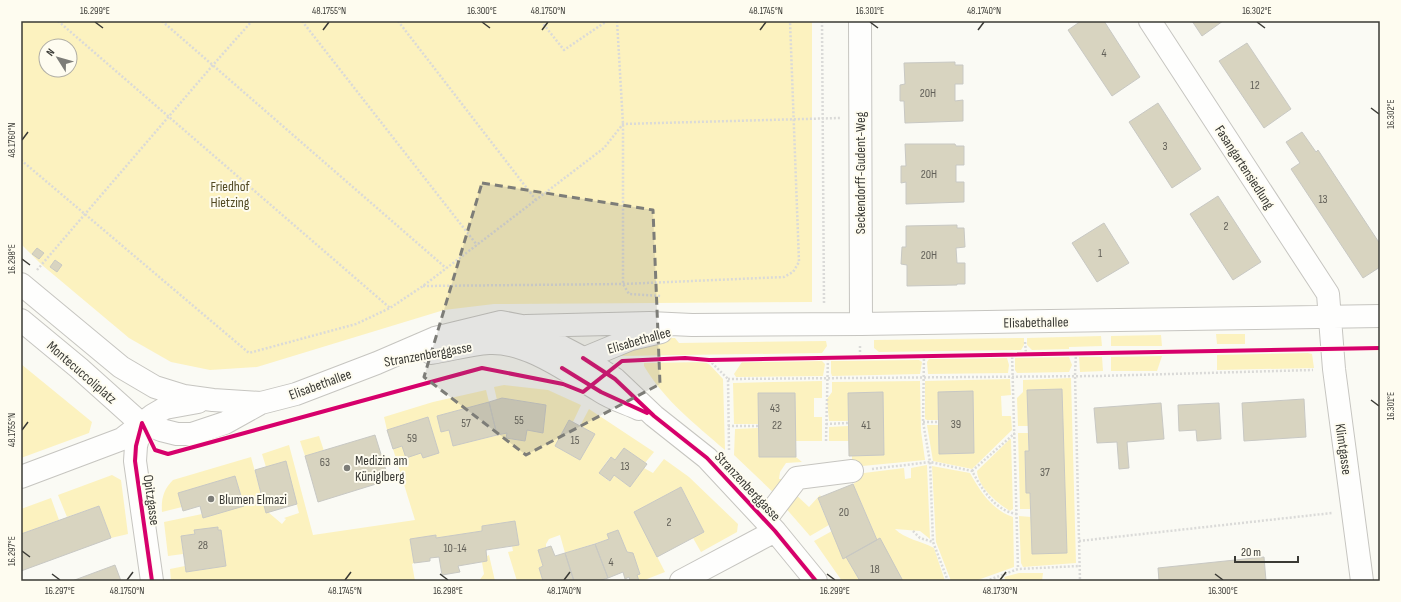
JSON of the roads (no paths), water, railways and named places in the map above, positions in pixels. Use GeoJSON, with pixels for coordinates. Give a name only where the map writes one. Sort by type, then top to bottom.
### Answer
{"type":"FeatureCollection","features":[{"type":"Feature","properties":{"kind":"street","name":"Seckendorff-Gudent-Weg"},"geometry":{"type":"LineString","coordinates":[[860,21],[861,324]]}},
{"type":"Feature","properties":{"kind":"street","name":"Fasangartensiedlung"},"geometry":{"type":"LineString","coordinates":[[1150,21],[1328,294],[1330,317]]}},
{"type":"Feature","properties":{"kind":"street","name":"Montecuccoliplatz"},"geometry":{"type":"LineString","coordinates":[[22,287],[121,367],[155,387]]}},
{"type":"Feature","properties":{"kind":"street","name":"Elisabethallee"},"geometry":{"type":"LineString","coordinates":[[522,326],[614,324],[861,324],[1380,316]]}},
{"type":"Feature","properties":{"kind":"street","name":"Klimtgasse"},"geometry":{"type":"LineString","coordinates":[[1330,317],[1334,369],[1362,581]]}},
{"type":"Feature","properties":{"kind":"street","name":"Montecuccoliplatz"},"geometry":{"type":"LineString","coordinates":[[21,320],[142,423]]}},
{"type":"Feature","properties":{"kind":"street","name":"Stranzenberggasse"},"geometry":{"type":"LineString","coordinates":[[377,363],[435,338],[500,322],[522,326],[572,359],[600,392],[654,416],[707,458],[770,525],[816,581]]}},
{"type":"Feature","properties":{"kind":"street","name":"Elisabethallee"},"geometry":{"type":"LineString","coordinates":[[572,359],[587,339],[614,324]]}},
{"type":"Feature","properties":{"kind":"street","name":"Elisabethallee"},"geometry":{"type":"LineString","coordinates":[[572,359],[631,339],[692,325]]}},
{"type":"Feature","properties":{"kind":"street","name":"Stranzenberggasse"},"geometry":{"type":"LineString","coordinates":[[377,363],[489,343],[505,344],[521,349],[572,359]]}},
{"type":"Feature","properties":{"kind":"street","name":"Elisabethallee"},"geometry":{"type":"LineString","coordinates":[[142,423],[177,434],[192,434],[224,423],[262,403],[296,394],[377,363]]}},
{"type":"Feature","properties":{"kind":"street","name":"Montecuccoliplatz"},"geometry":{"type":"LineString","coordinates":[[121,367],[142,423]]}},
{"type":"Feature","properties":{"kind":"street","name":"Elisabethallee"},"geometry":{"type":"LineString","coordinates":[[155,387],[184,396],[213,400],[262,403]]}},
{"type":"Feature","properties":{"kind":"street"},"geometry":{"type":"LineString","coordinates":[[21,477],[122,439],[142,423],[165,408],[213,400]]}},
{"type":"Feature","properties":{"kind":"street","name":"Opitzgasse"},"geometry":{"type":"LineString","coordinates":[[142,423],[136,446],[135,461],[152,581]]}},
{"type":"Feature","properties":{"kind":"street"},"geometry":{"type":"LineString","coordinates":[[681,581],[770,525],[797,478],[852,471]]}},
{"type":"Feature","properties":{"kind":"place","name":"Medizin am Küniglberg"},"geometry":{"type":"Point","coordinates":[347,468]}},
{"type":"Feature","properties":{"kind":"place","name":"Blumen Elmazi"},"geometry":{"type":"Point","coordinates":[211,499]}},
{"type":"Feature","properties":{"kind":"park label","name":"Friedhof Hietzing"},"geometry":{"type":"Point","coordinates":[230,194]}}]}
